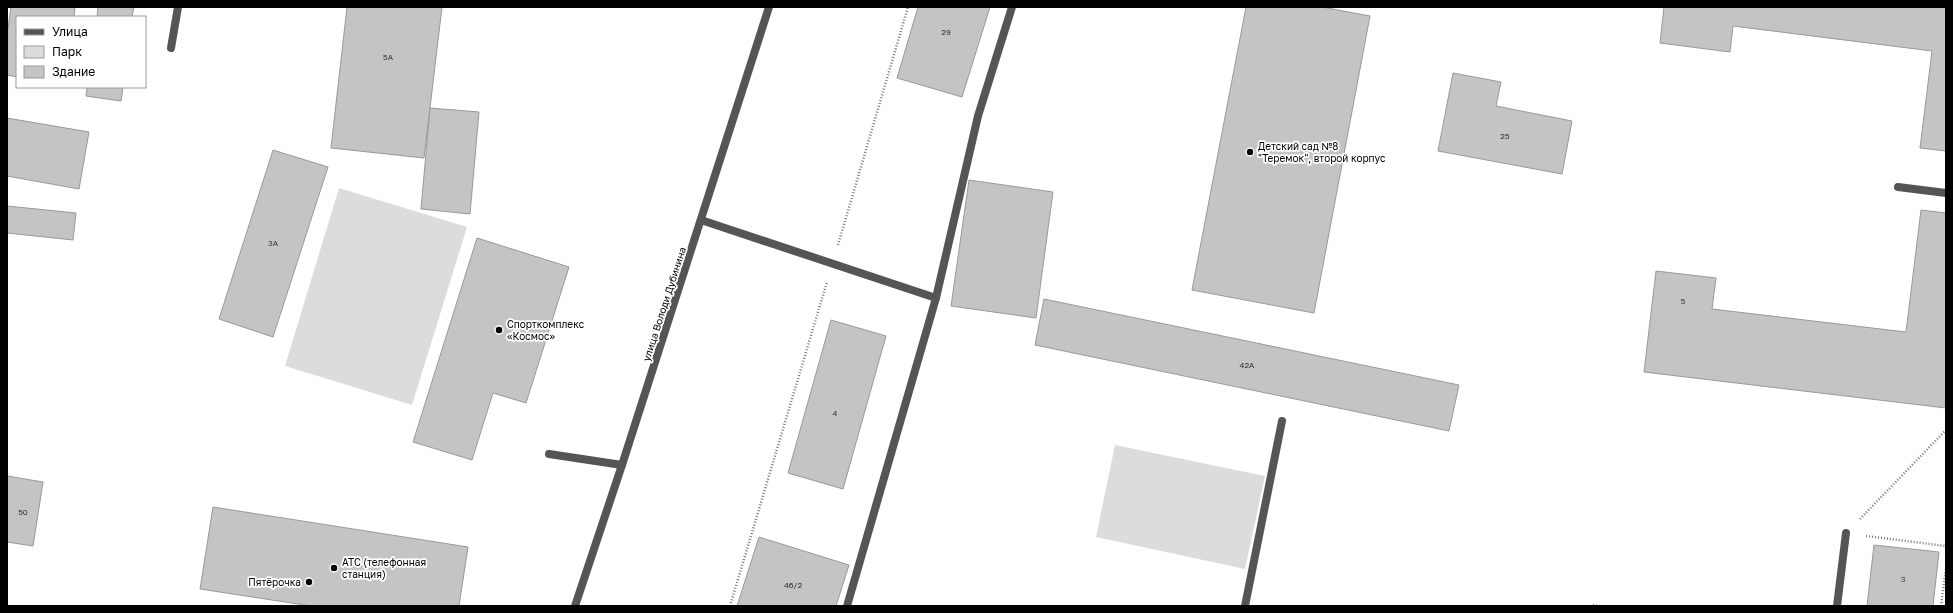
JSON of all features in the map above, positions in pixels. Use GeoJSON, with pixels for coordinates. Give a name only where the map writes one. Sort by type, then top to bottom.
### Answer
{"type":"FeatureCollection","features":[{"type":"Feature","properties":{"kind":"street"},"geometry":{"type":"LineString","coordinates":[[171,48],[178,7]]}},
{"type":"Feature","properties":{"kind":"street","name":"улица Володи Дубинина"},"geometry":{"type":"LineString","coordinates":[[575,606],[622,465],[769,7]]}},
{"type":"Feature","properties":{"kind":"street"},"geometry":{"type":"LineString","coordinates":[[847,606],[936,298],[978,116],[1012,7]]}},
{"type":"Feature","properties":{"kind":"street"},"geometry":{"type":"LineString","coordinates":[[1898,187],[1946,192]]}},
{"type":"Feature","properties":{"kind":"street"},"geometry":{"type":"LineString","coordinates":[[701,220],[936,298]]}},
{"type":"Feature","properties":{"kind":"street"},"geometry":{"type":"LineString","coordinates":[[1245,606],[1282,421]]}},
{"type":"Feature","properties":{"kind":"street"},"geometry":{"type":"LineString","coordinates":[[549,454],[622,465]]}},
{"type":"Feature","properties":{"kind":"street"},"geometry":{"type":"LineString","coordinates":[[1837,606],[1846,534]]}},
{"type":"Feature","properties":{"kind":"path"},"geometry":{"type":"LineString","coordinates":[[730,606],[908,7]]}},
{"type":"Feature","properties":{"kind":"path"},"geometry":{"type":"LineString","coordinates":[[1846,534],[1946,430]]}},
{"type":"Feature","properties":{"kind":"path"},"geometry":{"type":"LineString","coordinates":[[1846,534],[1946,546]]}},
{"type":"Feature","properties":{"kind":"path"},"geometry":{"type":"LineString","coordinates":[[1942,606],[1946,569]]}},
{"type":"Feature","properties":{"kind":"path"},"geometry":{"type":"LineString","coordinates":[[1593,606],[1598,606]]}},
{"type":"Feature","properties":{"kind":"green space"},"geometry":{"type":"Polygon","coordinates":[[[339,188],[467,227],[412,405],[285,366],[339,188]]]}},
{"type":"Feature","properties":{"kind":"green space"},"geometry":{"type":"Polygon","coordinates":[[[1115,445],[1265,476],[1245,569],[1096,537],[1115,445]]]}},
{"type":"Feature","properties":{"kind":"building"},"geometry":{"type":"Polygon","coordinates":[[[11,7],[75,7],[74,16],[16,16],[16,77],[7,75],[7,35],[11,7]]]}},
{"type":"Feature","properties":{"kind":"building"},"geometry":{"type":"Polygon","coordinates":[[[98,7],[134,7],[132,16],[97,16],[98,7]]]}},
{"type":"Feature","properties":{"kind":"building"},"geometry":{"type":"Polygon","coordinates":[[[347,7],[442,7],[424,158],[331,148],[347,7]]]}},
{"type":"Feature","properties":{"kind":"building"},"geometry":{"type":"Polygon","coordinates":[[[918,7],[990,7],[962,97],[897,78],[918,7]]]}},
{"type":"Feature","properties":{"kind":"building"},"geometry":{"type":"Polygon","coordinates":[[[1246,7],[1322,7],[1370,16],[1314,313],[1192,290],[1246,7]]]}},
{"type":"Feature","properties":{"kind":"building"},"geometry":{"type":"Polygon","coordinates":[[[1664,7],[1946,7],[1946,151],[1920,148],[1932,51],[1733,26],[1730,52],[1660,43],[1664,7]]]}},
{"type":"Feature","properties":{"kind":"building"},"geometry":{"type":"Polygon","coordinates":[[[1453,73],[1501,82],[1496,106],[1572,121],[1562,174],[1438,151],[1453,73]]]}},
{"type":"Feature","properties":{"kind":"building"},"geometry":{"type":"Polygon","coordinates":[[[87,88],[123,88],[121,101],[86,96],[87,88]]]}},
{"type":"Feature","properties":{"kind":"building"},"geometry":{"type":"Polygon","coordinates":[[[430,108],[479,112],[470,214],[421,209],[430,108]]]}},
{"type":"Feature","properties":{"kind":"building"},"geometry":{"type":"Polygon","coordinates":[[[7,118],[89,132],[79,189],[7,176],[7,118]]]}},
{"type":"Feature","properties":{"kind":"building"},"geometry":{"type":"Polygon","coordinates":[[[273,150],[328,167],[273,337],[219,319],[273,150]]]}},
{"type":"Feature","properties":{"kind":"building"},"geometry":{"type":"Polygon","coordinates":[[[969,180],[1053,192],[1036,318],[951,306],[969,180]]]}},
{"type":"Feature","properties":{"kind":"building"},"geometry":{"type":"Polygon","coordinates":[[[7,206],[76,213],[73,240],[7,233],[7,206]]]}},
{"type":"Feature","properties":{"kind":"building"},"geometry":{"type":"Polygon","coordinates":[[[1921,210],[1946,213],[1946,408],[1644,372],[1656,271],[1716,278],[1712,309],[1906,332],[1921,210]]]}},
{"type":"Feature","properties":{"kind":"building","name":"Спорткомплекс «Космос»"},"geometry":{"type":"Polygon","coordinates":[[[477,238],[569,267],[526,403],[493,393],[472,460],[413,442],[477,238]]]}},
{"type":"Feature","properties":{"kind":"building"},"geometry":{"type":"Polygon","coordinates":[[[1044,299],[1459,385],[1449,431],[1035,345],[1044,299]]]}},
{"type":"Feature","properties":{"kind":"building"},"geometry":{"type":"Polygon","coordinates":[[[831,320],[886,336],[843,489],[788,473],[831,320]]]}},
{"type":"Feature","properties":{"kind":"building"},"geometry":{"type":"Polygon","coordinates":[[[7,476],[43,482],[33,546],[7,542],[7,476]]]}},
{"type":"Feature","properties":{"kind":"building","name":"АТС (телефонная станция)"},"geometry":{"type":"Polygon","coordinates":[[[213,507],[468,547],[459,606],[311,606],[200,589],[213,507]]]}},
{"type":"Feature","properties":{"kind":"building"},"geometry":{"type":"Polygon","coordinates":[[[759,537],[849,565],[836,606],[737,606],[759,537]]]}},
{"type":"Feature","properties":{"kind":"building"},"geometry":{"type":"Polygon","coordinates":[[[1874,545],[1939,552],[1933,606],[1867,606],[1874,545]]]}},
{"type":"Feature","properties":{"kind":"place","name":"Детский сад №8 \"Теремок\", второй корпус"},"geometry":{"type":"Point","coordinates":[1250,152]}},
{"type":"Feature","properties":{"kind":"place","name":"Спорткомплекс «Космос»"},"geometry":{"type":"Point","coordinates":[499,330]}},
{"type":"Feature","properties":{"kind":"place","name":"АТС (телефонная станция)"},"geometry":{"type":"Point","coordinates":[334,568]}},
{"type":"Feature","properties":{"kind":"place","name":"Пятёрочка"},"geometry":{"type":"Point","coordinates":[309,582]}}]}
